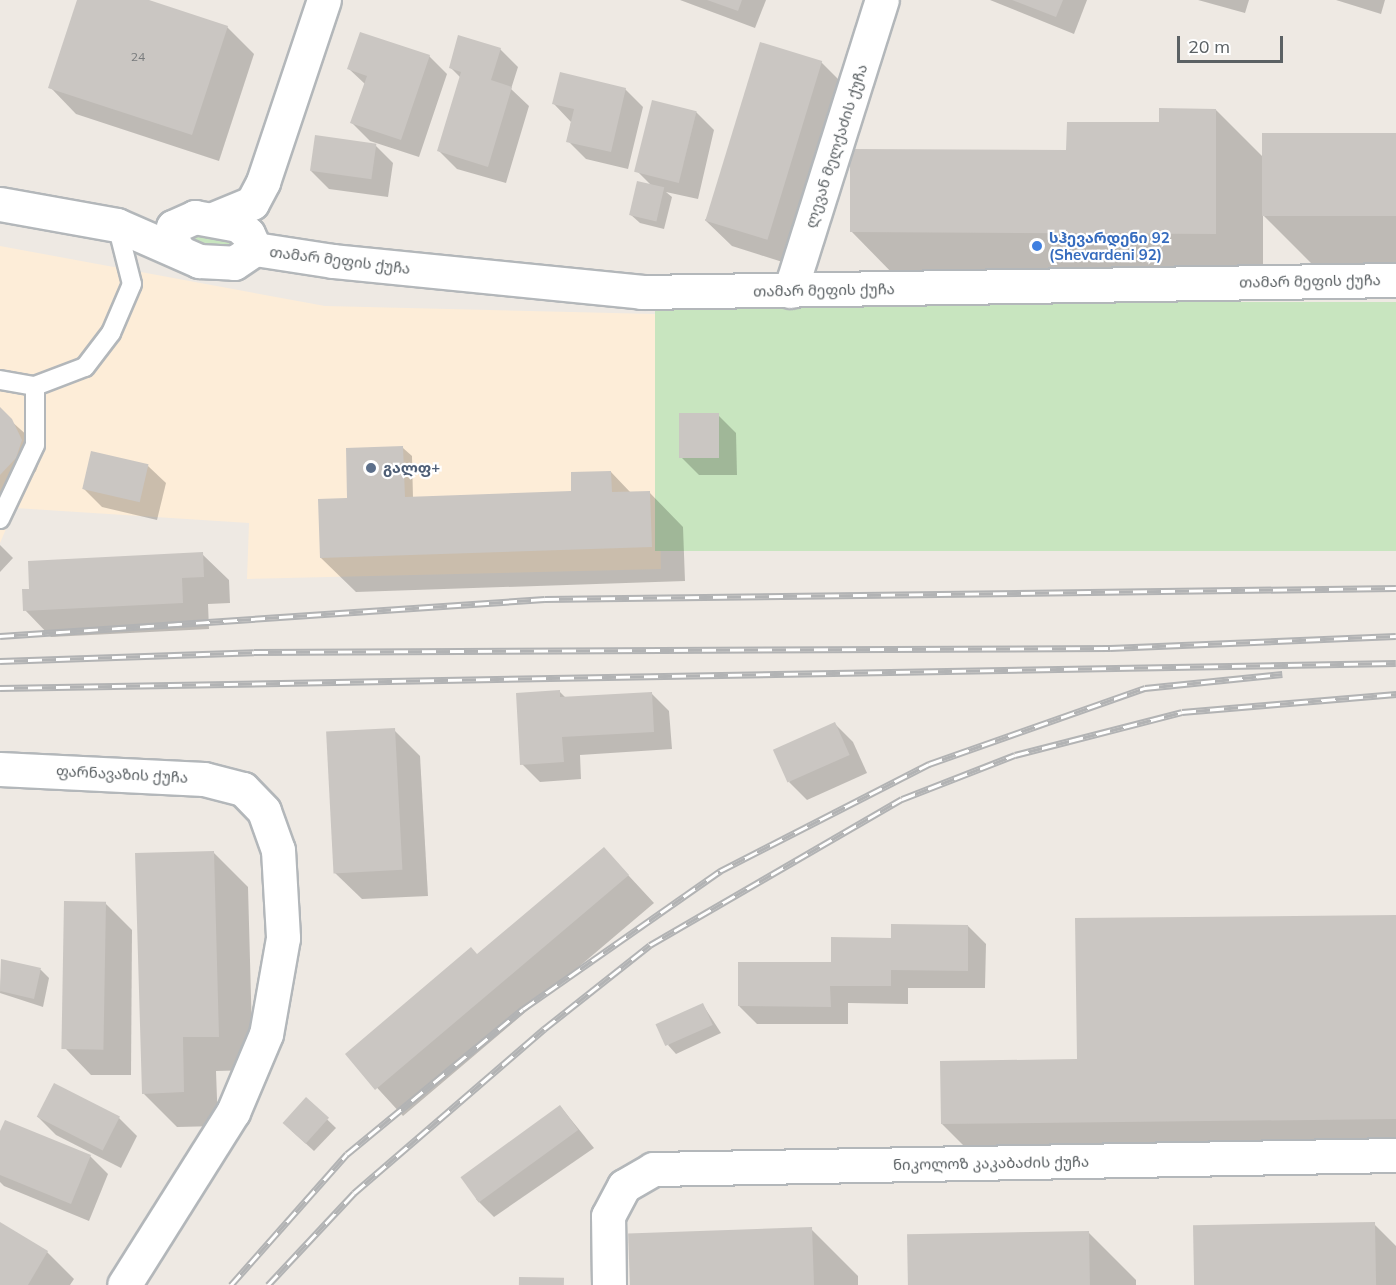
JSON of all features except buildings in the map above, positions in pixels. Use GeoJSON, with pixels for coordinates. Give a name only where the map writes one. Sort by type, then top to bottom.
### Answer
{"type":"FeatureCollection","features":[{"type":"Feature","properties":{"kind":"street"},"geometry":{"type":"LineString","coordinates":[[191,229],[252,203],[263,182],[324,0]]}},
{"type":"Feature","properties":{"kind":"street","name":"ლევან მელქაძის ქუჩა"},"geometry":{"type":"LineString","coordinates":[[790,291],[882,0]]}},
{"type":"Feature","properties":{"kind":"street","name":"თამარ მეფის ქუჩა"},"geometry":{"type":"LineString","coordinates":[[0,204],[117,225],[191,229],[238,225],[248,234],[255,249]]}},
{"type":"Feature","properties":{"kind":"street","name":"თამარ მეფის ქუჩა"},"geometry":{"type":"LineString","coordinates":[[191,229],[200,261],[223,264],[247,258],[255,249]]}},
{"type":"Feature","properties":{"kind":"street","name":"თამარ მეფის ქუჩა"},"geometry":{"type":"LineString","coordinates":[[255,249],[333,261],[641,292],[1396,280]]}},
{"type":"Feature","properties":{"kind":"street","name":"ფარნავაზის ქუჩა"},"geometry":{"type":"LineString","coordinates":[[0,769],[204,779],[243,789],[264,811],[278,850],[283,938],[266,1034],[233,1112],[124,1285]]}},
{"type":"Feature","properties":{"kind":"street","name":"ნიკოლოზ კაკაბაძის ქუჩა"},"geometry":{"type":"LineString","coordinates":[[609,1285],[608,1216],[624,1186],[653,1169],[1396,1155]]}},
{"type":"Feature","properties":{"kind":"lane"},"geometry":{"type":"LineString","coordinates":[[0,380],[35,386],[85,367],[111,333],[132,284],[117,225]]}},
{"type":"Feature","properties":{"kind":"lane"},"geometry":{"type":"LineString","coordinates":[[0,519],[35,445],[35,386]]}},
{"type":"Feature","properties":{"kind":"shaded area"},"geometry":{"type":"Polygon","coordinates":[[[0,246],[325,306],[655,314],[661,569],[247,579],[249,523],[15,508],[0,543],[0,246]]]}},
{"type":"Feature","properties":{"kind":"green space"},"geometry":{"type":"Polygon","coordinates":[[[189,232],[238,241],[231,254],[188,240],[189,232]]]}},
{"type":"Feature","properties":{"kind":"green space"},"geometry":{"type":"Polygon","coordinates":[[[655,302],[1396,302],[1396,551],[655,551],[655,302]]]}},
{"type":"Feature","properties":{"kind":"railway"},"geometry":{"type":"LineString","coordinates":[[0,636],[545,599],[1396,588]]}},
{"type":"Feature","properties":{"kind":"railway"},"geometry":{"type":"LineString","coordinates":[[0,661],[254,652],[1110,648],[1396,636]]}},
{"type":"Feature","properties":{"kind":"railway"},"geometry":{"type":"LineString","coordinates":[[0,688],[1396,663]]}},
{"type":"Feature","properties":{"kind":"railway"},"geometry":{"type":"LineString","coordinates":[[231,1285],[347,1154],[523,1009],[720,871],[929,764],[1145,688],[1282,674]]}},
{"type":"Feature","properties":{"kind":"railway"},"geometry":{"type":"LineString","coordinates":[[268,1285],[354,1193],[544,1029],[650,945],[902,799],[1015,755],[1182,712],[1396,694]]}},
{"type":"Feature","properties":{"kind":"place","name":"სჰევარდენი 92 (Shevardeni 92)"},"geometry":{"type":"Point","coordinates":[1037,246]}},
{"type":"Feature","properties":{"kind":"place","name":"გალფ+"},"geometry":{"type":"Point","coordinates":[371,468]}}]}
